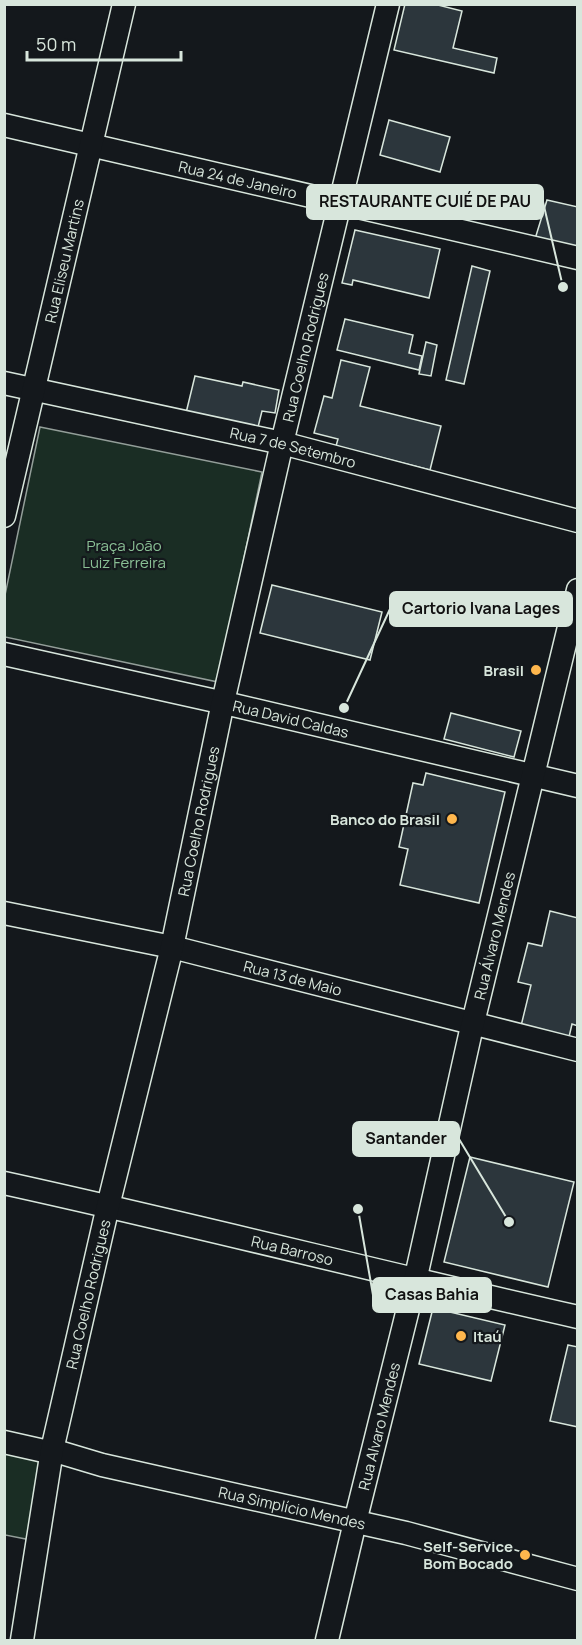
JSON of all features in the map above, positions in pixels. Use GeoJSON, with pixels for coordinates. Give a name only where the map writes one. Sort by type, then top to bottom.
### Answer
{"type":"FeatureCollection","features":[{"type":"Feature","properties":{"kind":"street","name":"Rua Eliseu Martins"},"geometry":{"type":"LineString","coordinates":[[4,516],[124,4]]}},
{"type":"Feature","properties":{"kind":"street","name":"Rua Coelho Rodrigues"},"geometry":{"type":"LineString","coordinates":[[22,1641],[52,1450],[108,1206],[172,947],[223,702],[282,443],[342,204],[388,4]]}},
{"type":"Feature","properties":{"kind":"street","name":"Rua 24 de Janeiro"},"geometry":{"type":"LineString","coordinates":[[4,125],[578,258]]}},
{"type":"Feature","properties":{"kind":"street","name":"Rua 7 de Setembro"},"geometry":{"type":"LineString","coordinates":[[4,383],[282,443],[578,521]]}},
{"type":"Feature","properties":{"kind":"street","name":"Rua Álvaro Mendes"},"geometry":{"type":"LineString","coordinates":[[415,1281],[473,1024],[578,590]]}},
{"type":"Feature","properties":{"kind":"street","name":"Rua David Caldas"},"geometry":{"type":"LineString","coordinates":[[4,654],[223,702],[578,786]]}},
{"type":"Feature","properties":{"kind":"street","name":"Rua 13 de Maio"},"geometry":{"type":"LineString","coordinates":[[4,913],[172,947],[578,1050]]}},
{"type":"Feature","properties":{"kind":"street","name":"Rua Barroso"},"geometry":{"type":"LineString","coordinates":[[4,1183],[415,1281],[578,1317]]}},
{"type":"Feature","properties":{"kind":"street","name":"Rua Alvaro Mendes"},"geometry":{"type":"LineString","coordinates":[[327,1641],[415,1281]]}},
{"type":"Feature","properties":{"kind":"street","name":"Rua Simplício Mendes"},"geometry":{"type":"LineString","coordinates":[[4,1442],[52,1450],[113,1467],[406,1533],[578,1579]]}},
{"type":"Feature","properties":{"kind":"green space","name":"Praça João Luiz Ferreira"},"geometry":{"type":"Polygon","coordinates":[[[40,427],[262,472],[218,682],[5,637],[5,595],[40,427]]]}},
{"type":"Feature","properties":{"kind":"green space"},"geometry":{"type":"Polygon","coordinates":[[[5,1444],[45,1453],[31,1540],[5,1535],[5,1444]]]}},
{"type":"Feature","properties":{"kind":"building"},"geometry":{"type":"Polygon","coordinates":[[[405,4],[434,4],[462,11],[453,48],[497,58],[494,73],[394,50],[405,4]]]}},
{"type":"Feature","properties":{"kind":"building"},"geometry":{"type":"Polygon","coordinates":[[[389,120],[450,137],[440,172],[380,155],[389,120]]]}},
{"type":"Feature","properties":{"kind":"building"},"geometry":{"type":"Polygon","coordinates":[[[547,200],[578,207],[578,252],[535,239],[547,200]]]}},
{"type":"Feature","properties":{"kind":"building"},"geometry":{"type":"Polygon","coordinates":[[[355,230],[440,249],[429,298],[353,280],[352,285],[342,283],[355,230]]]}},
{"type":"Feature","properties":{"kind":"building"},"geometry":{"type":"Polygon","coordinates":[[[472,266],[490,271],[464,384],[446,380],[472,266]]]}},
{"type":"Feature","properties":{"kind":"building"},"geometry":{"type":"Polygon","coordinates":[[[345,319],[413,335],[409,353],[422,356],[419,370],[337,350],[345,319]]]}},
{"type":"Feature","properties":{"kind":"building"},"geometry":{"type":"Polygon","coordinates":[[[426,342],[437,345],[431,376],[419,374],[426,342]]]}},
{"type":"Feature","properties":{"kind":"building"},"geometry":{"type":"Polygon","coordinates":[[[341,360],[370,367],[360,406],[441,426],[430,470],[336,446],[338,439],[314,433],[324,396],[332,398],[341,360]]]}},
{"type":"Feature","properties":{"kind":"building"},"geometry":{"type":"Polygon","coordinates":[[[195,376],[242,386],[243,382],[279,390],[275,413],[262,411],[257,431],[186,413],[195,376]]]}},
{"type":"Feature","properties":{"kind":"building"},"geometry":{"type":"Polygon","coordinates":[[[272,585],[382,612],[370,660],[260,633],[272,585]]]}},
{"type":"Feature","properties":{"kind":"building"},"geometry":{"type":"Polygon","coordinates":[[[451,713],[521,731],[514,757],[444,739],[451,713]]]}},
{"type":"Feature","properties":{"kind":"building","name":"Banco do Brasil"},"geometry":{"type":"Polygon","coordinates":[[[426,773],[505,792],[479,903],[400,885],[408,849],[399,847],[413,783],[423,785],[426,773]]]}},
{"type":"Feature","properties":{"kind":"building"},"geometry":{"type":"Polygon","coordinates":[[[550,911],[578,918],[578,1026],[572,1024],[569,1037],[521,1026],[531,985],[518,982],[528,943],[542,946],[550,911]]]}},
{"type":"Feature","properties":{"kind":"building"},"geometry":{"type":"Polygon","coordinates":[[[470,1157],[574,1182],[548,1287],[444,1262],[470,1157]]]}},
{"type":"Feature","properties":{"kind":"building"},"geometry":{"type":"Polygon","coordinates":[[[433,1308],[505,1325],[491,1381],[419,1364],[433,1308]]]}},
{"type":"Feature","properties":{"kind":"building"},"geometry":{"type":"Polygon","coordinates":[[[568,1345],[578,1347],[578,1427],[550,1421],[568,1345]]]}},
{"type":"Feature","properties":{"kind":"place","name":"RESTAURANTE CUIÉ DE PAU"},"geometry":{"type":"Point","coordinates":[563,287]}},
{"type":"Feature","properties":{"kind":"place","name":"Brasil"},"geometry":{"type":"Point","coordinates":[536,670]}},
{"type":"Feature","properties":{"kind":"place","name":"Cartorio Ivana Lages"},"geometry":{"type":"Point","coordinates":[344,708]}},
{"type":"Feature","properties":{"kind":"place","name":"Banco do Brasil"},"geometry":{"type":"Point","coordinates":[452,819]}},
{"type":"Feature","properties":{"kind":"place","name":"Casas Bahia"},"geometry":{"type":"Point","coordinates":[358,1209]}},
{"type":"Feature","properties":{"kind":"place","name":"Santander"},"geometry":{"type":"Point","coordinates":[509,1222]}},
{"type":"Feature","properties":{"kind":"place","name":"Itaú"},"geometry":{"type":"Point","coordinates":[461,1336]}},
{"type":"Feature","properties":{"kind":"place","name":"Self-Service Bom Bocado"},"geometry":{"type":"Point","coordinates":[525,1555]}}]}
